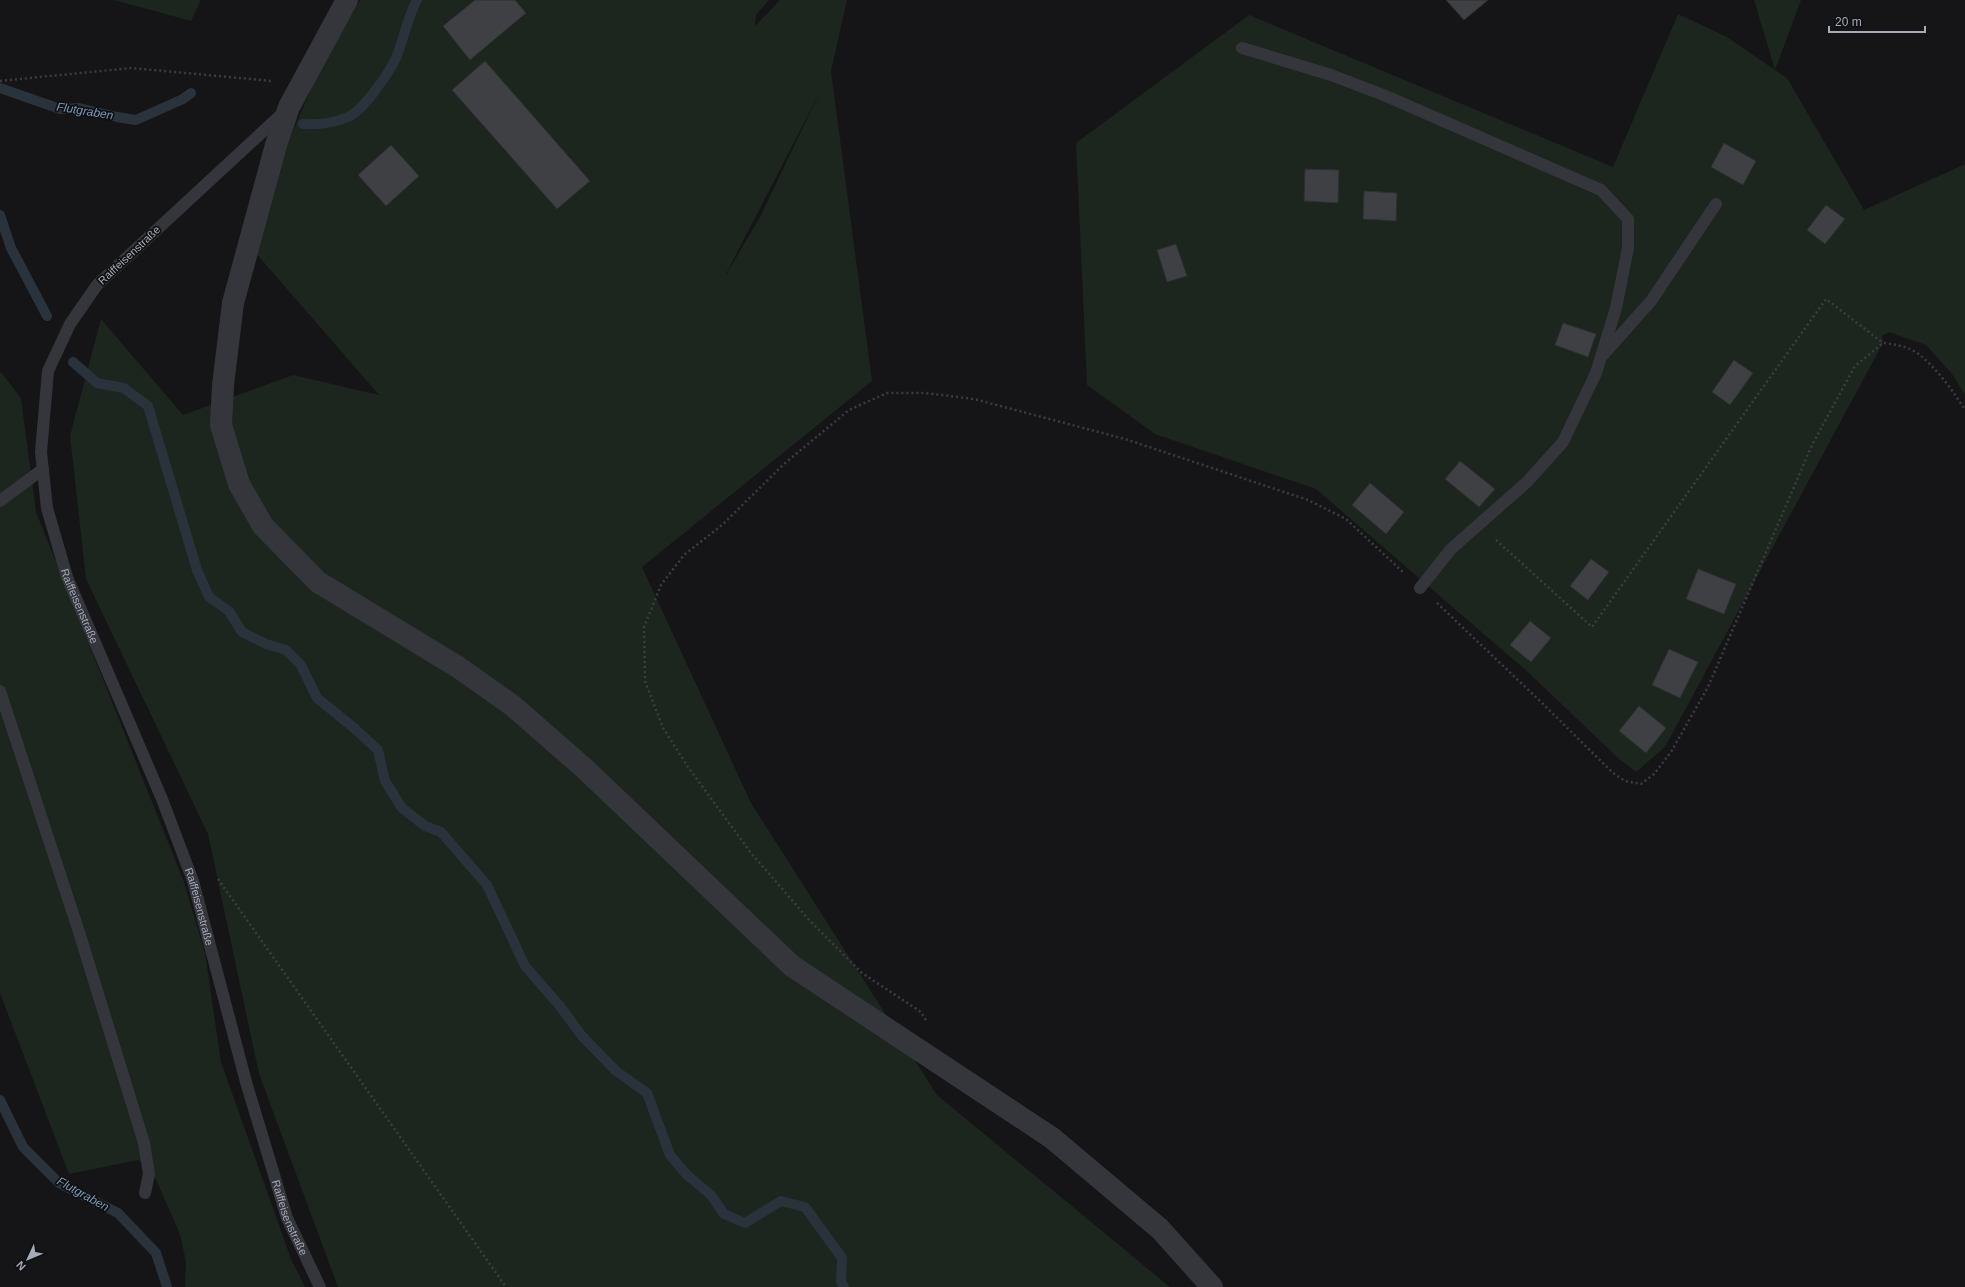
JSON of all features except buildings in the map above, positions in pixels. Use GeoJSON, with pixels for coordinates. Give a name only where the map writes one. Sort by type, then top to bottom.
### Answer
{"type":"FeatureCollection","features":[{"type":"Feature","properties":{"kind":"street","name":"Raiffeisenstraße"},"geometry":{"type":"LineString","coordinates":[[289,107],[347,0]]}},
{"type":"Feature","properties":{"kind":"street"},"geometry":{"type":"LineString","coordinates":[[289,107],[274,153],[233,303],[223,385],[221,425],[238,484],[263,526],[318,582],[458,667],[513,706],[584,768],[792,966],[1052,1138],[1160,1229],[1212,1287]]}},
{"type":"Feature","properties":{"kind":"lane"},"geometry":{"type":"LineString","coordinates":[[1242,48],[1331,75],[1386,96],[1601,190],[1628,219],[1628,248],[1616,308],[1596,373],[1563,442],[1527,482],[1451,549],[1420,588]]}},
{"type":"Feature","properties":{"kind":"lane","name":"Raiffeisenstraße"},"geometry":{"type":"LineString","coordinates":[[289,107],[96,285],[70,324],[48,371],[41,452],[47,508],[68,577],[162,799],[193,881],[246,1082],[287,1218],[320,1287]]}},
{"type":"Feature","properties":{"kind":"lane"},"geometry":{"type":"LineString","coordinates":[[1601,357],[1651,301],[1716,204]]}},
{"type":"Feature","properties":{"kind":"lane"},"geometry":{"type":"LineString","coordinates":[[0,501],[43,469]]}},
{"type":"Feature","properties":{"kind":"lane"},"geometry":{"type":"LineString","coordinates":[[0,691],[79,932],[144,1143],[149,1174],[145,1193]]}},
{"type":"Feature","properties":{"kind":"path"},"geometry":{"type":"LineString","coordinates":[[0,80],[131,68],[301,84]]}},
{"type":"Feature","properties":{"kind":"path"},"geometry":{"type":"LineString","coordinates":[[1479,524],[1592,627],[1826,299],[1883,343],[1897,344],[1920,355],[1954,393],[1965,410]]}},
{"type":"Feature","properties":{"kind":"path"},"geometry":{"type":"LineString","coordinates":[[928,1024],[921,1012],[862,973],[810,920],[751,853],[688,767],[663,728],[645,681],[644,627],[661,586],[684,555],[722,526],[784,464],[849,410],[887,393],[925,393],[974,399],[1125,439],[1308,500],[1346,519],[1477,640],[1613,773],[1625,781],[1641,784],[1654,774],[1671,752],[1708,687],[1812,445],[1855,366],[1883,343]]}},
{"type":"Feature","properties":{"kind":"path"},"geometry":{"type":"LineString","coordinates":[[216,877],[506,1287]]}},
{"type":"Feature","properties":{"kind":"shaded area"},"geometry":{"type":"Polygon","coordinates":[[[114,0],[201,0],[191,21],[114,0]]]}},
{"type":"Feature","properties":{"kind":"shaded area"},"geometry":{"type":"Polygon","coordinates":[[[360,0],[769,0],[756,15],[755,26],[780,0],[847,0],[831,71],[872,381],[642,567],[751,803],[937,1095],[1170,1287],[338,1287],[259,1074],[208,834],[86,579],[70,436],[101,319],[183,415],[293,375],[379,395],[247,243],[274,173],[322,65],[360,0]],[[820,92],[726,275],[760,217],[820,92]]]}},
{"type":"Feature","properties":{"kind":"shaded area"},"geometry":{"type":"Polygon","coordinates":[[[1754,0],[1801,0],[1775,70],[1754,0]]]}},
{"type":"Feature","properties":{"kind":"shaded area"},"geometry":{"type":"Polygon","coordinates":[[[1678,14],[1727,37],[1787,78],[1864,210],[1965,164],[1965,395],[1952,374],[1926,345],[1889,332],[1882,336],[1883,343],[1665,747],[1636,772],[1619,759],[1530,674],[1316,489],[1155,434],[1087,385],[1076,143],[1249,15],[1613,167],[1678,14]]]}},
{"type":"Feature","properties":{"kind":"shaded area"},"geometry":{"type":"Polygon","coordinates":[[[0,371],[21,398],[36,512],[184,882],[205,953],[221,1062],[291,1259],[305,1287],[185,1287],[186,1262],[180,1234],[152,1171],[138,1160],[69,1174],[0,993],[0,371]]]}},
{"type":"Feature","properties":{"kind":"waterway","name":"Flutgraben"},"geometry":{"type":"LineString","coordinates":[[303,124],[326,123],[343,119],[354,113],[368,100],[382,82],[396,58],[417,0]]}},
{"type":"Feature","properties":{"kind":"waterway","name":"Flutgraben"},"geometry":{"type":"LineString","coordinates":[[0,88],[60,109],[79,108],[136,120],[183,99],[191,93]]}},
{"type":"Feature","properties":{"kind":"waterway"},"geometry":{"type":"LineString","coordinates":[[0,215],[11,248],[47,316]]}},
{"type":"Feature","properties":{"kind":"waterway"},"geometry":{"type":"LineString","coordinates":[[73,362],[97,383],[124,388],[148,406],[197,570],[209,597],[229,611],[242,632],[266,644],[286,650],[301,665],[317,698],[378,750],[385,781],[402,808],[425,826],[441,832],[487,885],[525,966],[559,1005],[582,1036],[616,1071],[647,1093],[670,1155],[687,1175],[711,1195],[724,1214],[745,1223],[781,1201],[805,1207],[842,1258],[841,1282],[844,1287]]}},
{"type":"Feature","properties":{"kind":"waterway","name":"Flutgraben"},"geometry":{"type":"LineString","coordinates":[[0,1100],[23,1147],[59,1183],[118,1213],[156,1253],[167,1287]]}}]}
